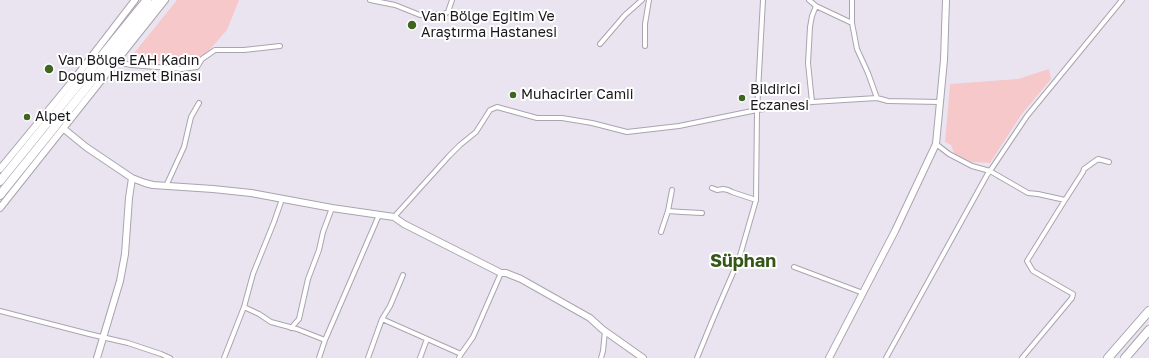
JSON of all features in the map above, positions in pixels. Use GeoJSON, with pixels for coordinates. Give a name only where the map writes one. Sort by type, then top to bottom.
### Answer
{"type":"FeatureCollection","features":[{"type":"Feature","properties":{"kind":"highway"},"geometry":{"type":"LineString","coordinates":[[0,181],[146,0]]}},
{"type":"Feature","properties":{"kind":"highway"},"geometry":{"type":"LineString","coordinates":[[0,195],[156,0]]}},
{"type":"Feature","properties":{"kind":"highway"},"geometry":{"type":"LineString","coordinates":[[1108,358],[1149,311]]}},
{"type":"Feature","properties":{"kind":"highway"},"geometry":{"type":"LineString","coordinates":[[1125,358],[1149,330]]}},
{"type":"Feature","properties":{"kind":"street"},"geometry":{"type":"LineString","coordinates":[[0,168],[75,78],[135,0]]}},
{"type":"Feature","properties":{"kind":"street"},"geometry":{"type":"LineString","coordinates":[[0,208],[165,0]]}},
{"type":"Feature","properties":{"kind":"street"},"geometry":{"type":"LineString","coordinates":[[370,0],[395,5],[420,15],[444,14],[448,12],[452,0]]}},
{"type":"Feature","properties":{"kind":"street"},"geometry":{"type":"LineString","coordinates":[[395,5],[396,0]]}},
{"type":"Feature","properties":{"kind":"street"},"geometry":{"type":"LineString","coordinates":[[600,44],[626,15],[642,0]]}},
{"type":"Feature","properties":{"kind":"street"},"geometry":{"type":"LineString","coordinates":[[645,46],[645,24],[649,0]]}},
{"type":"Feature","properties":{"kind":"street"},"geometry":{"type":"LineString","coordinates":[[697,358],[739,258],[756,200],[757,110],[763,0]]}},
{"type":"Feature","properties":{"kind":"street"},"geometry":{"type":"LineString","coordinates":[[809,0],[816,6],[852,23]]}},
{"type":"Feature","properties":{"kind":"street"},"geometry":{"type":"LineString","coordinates":[[852,0],[852,23],[857,49],[877,98]]}},
{"type":"Feature","properties":{"kind":"street"},"geometry":{"type":"LineString","coordinates":[[829,358],[895,231],[936,144],[944,60],[946,0]]}},
{"type":"Feature","properties":{"kind":"street"},"geometry":{"type":"LineString","coordinates":[[886,358],[986,175],[990,172],[1027,116],[1122,0]]}},
{"type":"Feature","properties":{"kind":"street"},"geometry":{"type":"LineString","coordinates":[[812,102],[808,63],[810,27],[816,6]]}},
{"type":"Feature","properties":{"kind":"street"},"geometry":{"type":"LineString","coordinates":[[117,62],[131,65],[182,69],[197,67],[202,59],[215,50],[244,50],[280,46]]}},
{"type":"Feature","properties":{"kind":"street"},"geometry":{"type":"LineString","coordinates":[[394,217],[449,156],[476,132],[490,110],[497,107],[537,118],[562,118],[592,123],[627,132],[679,126],[757,110],[812,102],[877,98],[888,101],[940,102]]}},
{"type":"Feature","properties":{"kind":"street"},"geometry":{"type":"LineString","coordinates":[[166,186],[184,147],[191,117],[199,103]]}},
{"type":"Feature","properties":{"kind":"street"},"geometry":{"type":"LineString","coordinates":[[64,129],[86,147],[132,178],[153,185],[243,192],[332,208],[394,217],[404,224],[501,272],[521,279],[590,318],[605,331],[643,358]]}},
{"type":"Feature","properties":{"kind":"street"},"geometry":{"type":"LineString","coordinates":[[936,144],[949,154],[972,166],[990,172],[1028,193],[1064,200]]}},
{"type":"Feature","properties":{"kind":"street"},"geometry":{"type":"LineString","coordinates":[[1022,358],[1072,298],[1073,294],[1033,271],[1027,261],[1064,200],[1084,172],[1084,169],[1098,159],[1109,162]]}},
{"type":"Feature","properties":{"kind":"street"},"geometry":{"type":"LineString","coordinates":[[96,358],[120,281],[125,254],[132,178]]}},
{"type":"Feature","properties":{"kind":"street"},"geometry":{"type":"LineString","coordinates":[[712,188],[718,190],[728,190],[756,200]]}},
{"type":"Feature","properties":{"kind":"street"},"geometry":{"type":"LineString","coordinates":[[661,232],[668,211],[672,190]]}},
{"type":"Feature","properties":{"kind":"street"},"geometry":{"type":"LineString","coordinates":[[224,358],[244,307],[253,274],[282,199]]}},
{"type":"Feature","properties":{"kind":"street"},"geometry":{"type":"LineString","coordinates":[[291,328],[299,319],[308,279],[332,208]]}},
{"type":"Feature","properties":{"kind":"street"},"geometry":{"type":"LineString","coordinates":[[668,211],[702,213]]}},
{"type":"Feature","properties":{"kind":"street"},"geometry":{"type":"LineString","coordinates":[[319,358],[325,340],[379,215]]}},
{"type":"Feature","properties":{"kind":"street"},"geometry":{"type":"LineString","coordinates":[[794,267],[863,293]]}},
{"type":"Feature","properties":{"kind":"street"},"geometry":{"type":"LineString","coordinates":[[382,319],[427,339],[460,356],[473,337],[501,272]]}},
{"type":"Feature","properties":{"kind":"street"},"geometry":{"type":"LineString","coordinates":[[368,358],[382,319],[390,306],[403,275]]}},
{"type":"Feature","properties":{"kind":"street"},"geometry":{"type":"LineString","coordinates":[[244,307],[271,322],[325,340]]}},
{"type":"Feature","properties":{"kind":"street"},"geometry":{"type":"LineString","coordinates":[[0,311],[103,338],[128,343],[170,358]]}},
{"type":"Feature","properties":{"kind":"street"},"geometry":{"type":"LineString","coordinates":[[600,358],[603,351],[605,331]]}},
{"type":"Feature","properties":{"kind":"street"},"geometry":{"type":"LineString","coordinates":[[420,358],[427,339]]}},
{"type":"Feature","properties":{"kind":"shaded area"},"geometry":{"type":"Polygon","coordinates":[[[177,0],[239,0],[227,30],[204,56],[187,62],[141,61],[131,57],[177,0]]]}},
{"type":"Feature","properties":{"kind":"shaded area"},"geometry":{"type":"Polygon","coordinates":[[[1049,69],[1051,79],[1021,115],[990,163],[972,162],[955,155],[951,145],[945,142],[950,84],[1018,79],[1049,69]]]}},
{"type":"Feature","properties":{"kind":"place","name":"Van Bölge Eğitim Ve Araştırma Hastanesi"},"geometry":{"type":"Point","coordinates":[412,25]}},
{"type":"Feature","properties":{"kind":"place","name":"Van Bölge EAH Kadın Doğum Hizmet Binası"},"geometry":{"type":"Point","coordinates":[49,69]}},
{"type":"Feature","properties":{"kind":"place","name":"Muhacirler Camii"},"geometry":{"type":"Point","coordinates":[513,95]}},
{"type":"Feature","properties":{"kind":"place","name":"Bildirici Eczanesi"},"geometry":{"type":"Point","coordinates":[742,98]}},
{"type":"Feature","properties":{"kind":"place","name":"Alpet"},"geometry":{"type":"Point","coordinates":[27,117]}},
{"type":"Feature","properties":{"kind":"district","name":"Süphan"},"geometry":{"type":"Point","coordinates":[743,261]}}]}
